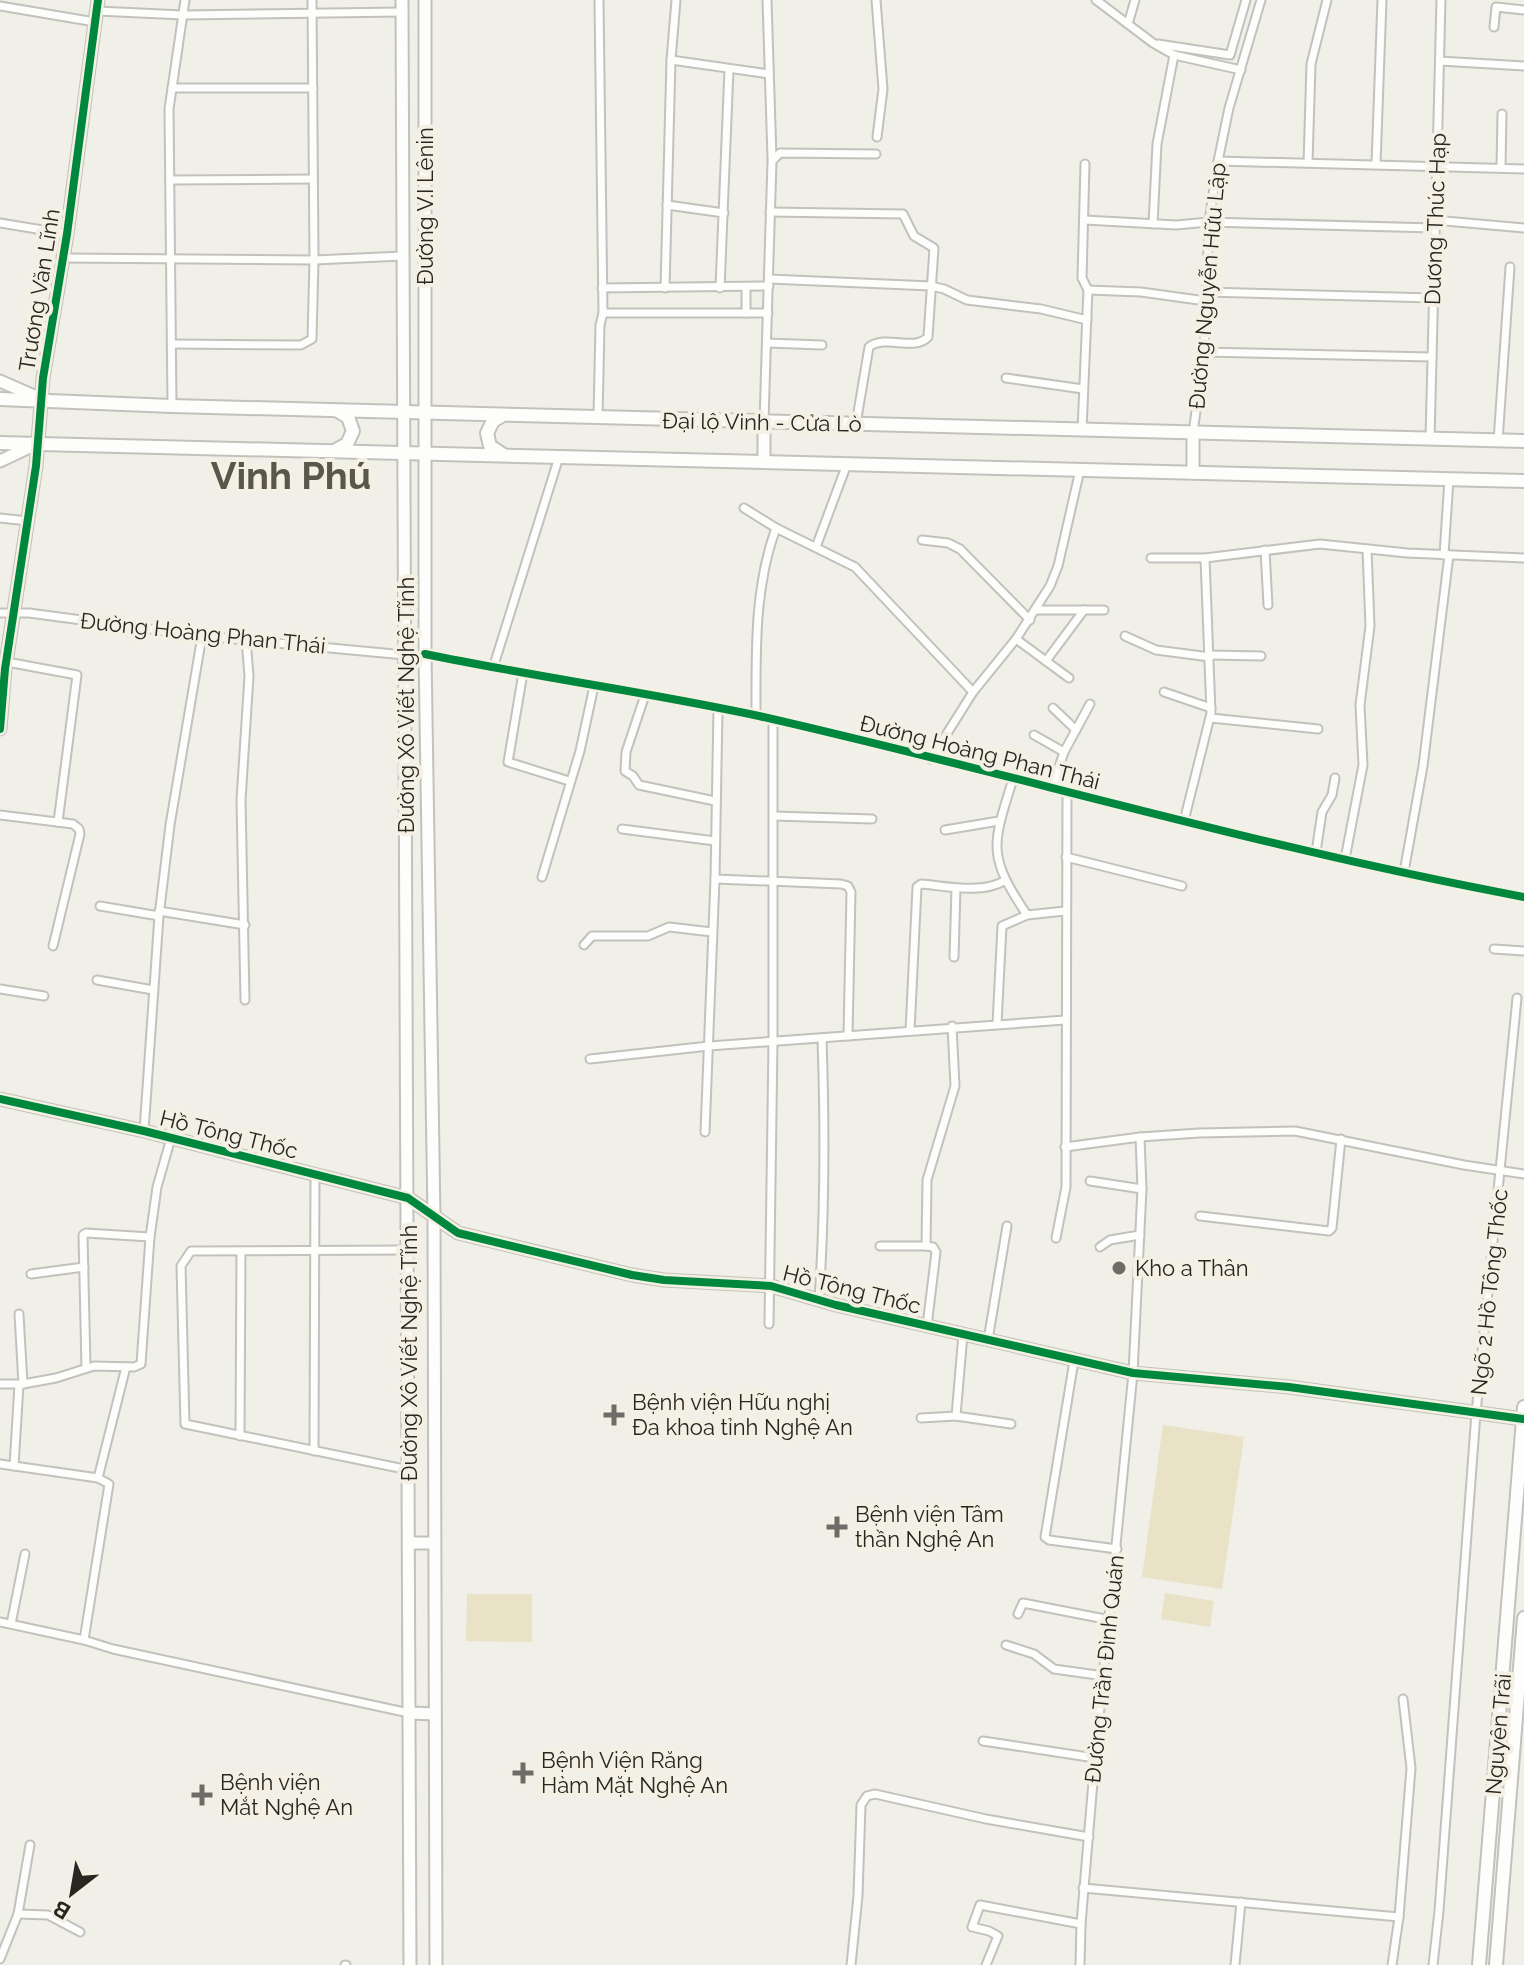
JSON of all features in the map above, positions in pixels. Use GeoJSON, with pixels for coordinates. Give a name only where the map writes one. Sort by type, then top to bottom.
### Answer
{"type":"FeatureCollection","features":[{"type":"Feature","properties":{"kind":"main road","name":"Đường V.I Lênin"},"geometry":{"type":"LineString","coordinates":[[425,0],[426,453]]}},
{"type":"Feature","properties":{"kind":"main road","name":"Đường V.I Lênin"},"geometry":{"type":"LineString","coordinates":[[402,6],[403,452]]}},
{"type":"Feature","properties":{"kind":"main road","name":"Trương Văn Lĩnh"},"geometry":{"type":"LineString","coordinates":[[0,729],[42,400],[97,11]]}},
{"type":"Feature","properties":{"kind":"main road"},"geometry":{"type":"LineString","coordinates":[[0,381],[42,400]]}},
{"type":"Feature","properties":{"kind":"main road","name":"Đại lộ Vinh - Cửa Lò"},"geometry":{"type":"LineString","coordinates":[[0,399],[1524,441]]}},
{"type":"Feature","properties":{"kind":"main road"},"geometry":{"type":"LineString","coordinates":[[333,450],[347,444],[353,431],[348,417],[335,410]]}},
{"type":"Feature","properties":{"kind":"main road"},"geometry":{"type":"LineString","coordinates":[[506,415],[493,421],[487,433],[493,450],[506,455]]}},
{"type":"Feature","properties":{"kind":"main road"},"geometry":{"type":"LineString","coordinates":[[764,422],[764,461]]}},
{"type":"Feature","properties":{"kind":"main road"},"geometry":{"type":"LineString","coordinates":[[1193,433],[1193,473]]}},
{"type":"Feature","properties":{"kind":"main road","name":"Đại lộ Vinh - Cửa Lò"},"geometry":{"type":"LineString","coordinates":[[0,443],[1524,481]]}},
{"type":"Feature","properties":{"kind":"main road"},"geometry":{"type":"LineString","coordinates":[[0,461],[38,443]]}},
{"type":"Feature","properties":{"kind":"main road","name":"Đường Xô Viết Nghệ Tĩnh"},"geometry":{"type":"LineString","coordinates":[[403,452],[410,1965]]}},
{"type":"Feature","properties":{"kind":"main road","name":"Đường Xô Viết Nghệ Tĩnh"},"geometry":{"type":"LineString","coordinates":[[426,453],[425,654],[434,1216],[436,1965]]}},
{"type":"Feature","properties":{"kind":"main road","name":"Hồ Tông Thốc"},"geometry":{"type":"LineString","coordinates":[[0,1099],[144,1131],[408,1198],[458,1233],[632,1275],[664,1280],[771,1286],[927,1326],[1133,1373],[1289,1387],[1524,1419]]}},
{"type":"Feature","properties":{"kind":"main road","name":"Nguyên Trãi"},"geometry":{"type":"LineString","coordinates":[[1479,1965],[1524,1407]]}},
{"type":"Feature","properties":{"kind":"main road"},"geometry":{"type":"LineString","coordinates":[[409,1543],[433,1543]]}},
{"type":"Feature","properties":{"kind":"main road"},"geometry":{"type":"LineString","coordinates":[[1496,1965],[1524,1618]]}},
{"type":"Feature","properties":{"kind":"main road"},"geometry":{"type":"LineString","coordinates":[[409,1713],[435,1714]]}},
{"type":"Feature","properties":{"kind":"street"},"geometry":{"type":"LineString","coordinates":[[172,406],[169,109],[185,0]]}},
{"type":"Feature","properties":{"kind":"street"},"geometry":{"type":"LineString","coordinates":[[172,344],[301,345],[308,343],[313,334],[312,0]]}},
{"type":"Feature","properties":{"kind":"street"},"geometry":{"type":"LineString","coordinates":[[598,417],[600,325],[603,313],[599,0]]}},
{"type":"Feature","properties":{"kind":"street"},"geometry":{"type":"LineString","coordinates":[[665,288],[671,60],[676,0]]}},
{"type":"Feature","properties":{"kind":"street"},"geometry":{"type":"LineString","coordinates":[[764,422],[772,161],[767,0]]}},
{"type":"Feature","properties":{"kind":"street"},"geometry":{"type":"LineString","coordinates":[[876,0],[883,89],[877,137]]}},
{"type":"Feature","properties":{"kind":"street"},"geometry":{"type":"LineString","coordinates":[[1096,0],[1174,55],[1241,70]]}},
{"type":"Feature","properties":{"kind":"street"},"geometry":{"type":"LineString","coordinates":[[1128,24],[1135,0]]}},
{"type":"Feature","properties":{"kind":"street"},"geometry":{"type":"LineString","coordinates":[[1153,43],[1230,55],[1246,0]]}},
{"type":"Feature","properties":{"kind":"street","name":"Đường Nguyễn Hữu Lập"},"geometry":{"type":"LineString","coordinates":[[1193,433],[1204,352],[1209,222],[1218,161],[1261,0]]}},
{"type":"Feature","properties":{"kind":"street"},"geometry":{"type":"LineString","coordinates":[[1308,163],[1311,64],[1327,0]]}},
{"type":"Feature","properties":{"kind":"street"},"geometry":{"type":"LineString","coordinates":[[1376,164],[1382,0]]}},
{"type":"Feature","properties":{"kind":"street","name":"Dương Thúc Hạp"},"geometry":{"type":"LineString","coordinates":[[1430,439],[1441,0]]}},
{"type":"Feature","properties":{"kind":"street"},"geometry":{"type":"LineString","coordinates":[[1494,27],[1496,7],[1510,4],[1524,10]]}},
{"type":"Feature","properties":{"kind":"street"},"geometry":{"type":"LineString","coordinates":[[0,6],[183,15],[313,14],[402,6]]}},
{"type":"Feature","properties":{"kind":"street"},"geometry":{"type":"LineString","coordinates":[[1153,224],[1157,144],[1174,55]]}},
{"type":"Feature","properties":{"kind":"street"},"geometry":{"type":"LineString","coordinates":[[671,60],[769,74]]}},
{"type":"Feature","properties":{"kind":"street"},"geometry":{"type":"LineString","coordinates":[[1440,61],[1524,66]]}},
{"type":"Feature","properties":{"kind":"street"},"geometry":{"type":"LineString","coordinates":[[720,288],[729,69]]}},
{"type":"Feature","properties":{"kind":"street"},"geometry":{"type":"LineString","coordinates":[[172,88],[313,88]]}},
{"type":"Feature","properties":{"kind":"street"},"geometry":{"type":"LineString","coordinates":[[1501,167],[1502,114]]}},
{"type":"Feature","properties":{"kind":"street"},"geometry":{"type":"LineString","coordinates":[[772,161],[780,153],[876,154]]}},
{"type":"Feature","properties":{"kind":"street"},"geometry":{"type":"LineString","coordinates":[[1218,161],[1524,169]]}},
{"type":"Feature","properties":{"kind":"street"},"geometry":{"type":"LineString","coordinates":[[1082,430],[1088,290],[1082,278],[1085,164]]}},
{"type":"Feature","properties":{"kind":"street"},"geometry":{"type":"LineString","coordinates":[[170,180],[312,179]]}},
{"type":"Feature","properties":{"kind":"street"},"geometry":{"type":"LineString","coordinates":[[667,205],[724,213]]}},
{"type":"Feature","properties":{"kind":"street"},"geometry":{"type":"LineString","coordinates":[[770,212],[903,214],[914,236],[934,248],[927,340],[921,343],[878,341],[869,347],[856,424]]}},
{"type":"Feature","properties":{"kind":"street"},"geometry":{"type":"LineString","coordinates":[[1085,220],[1176,225],[1209,222],[1524,228]]}},
{"type":"Feature","properties":{"kind":"street"},"geometry":{"type":"LineString","coordinates":[[0,223],[67,234]]}},
{"type":"Feature","properties":{"kind":"street"},"geometry":{"type":"LineString","coordinates":[[63,258],[314,260],[403,256]]}},
{"type":"Feature","properties":{"kind":"street"},"geometry":{"type":"LineString","coordinates":[[1498,441],[1510,267]]}},
{"type":"Feature","properties":{"kind":"street"},"geometry":{"type":"LineString","coordinates":[[602,288],[720,288],[769,283],[931,286],[967,300],[1041,309],[1087,320]]}},
{"type":"Feature","properties":{"kind":"street"},"geometry":{"type":"LineString","coordinates":[[746,287],[746,313]]}},
{"type":"Feature","properties":{"kind":"street"},"geometry":{"type":"LineString","coordinates":[[1088,290],[1206,296],[1433,298]]}},
{"type":"Feature","properties":{"kind":"street"},"geometry":{"type":"LineString","coordinates":[[603,313],[768,313]]}},
{"type":"Feature","properties":{"kind":"street"},"geometry":{"type":"LineString","coordinates":[[767,343],[822,345]]}},
{"type":"Feature","properties":{"kind":"street"},"geometry":{"type":"LineString","coordinates":[[1204,352],[1432,357]]}},
{"type":"Feature","properties":{"kind":"street"},"geometry":{"type":"LineString","coordinates":[[1006,378],[1083,389]]}},
{"type":"Feature","properties":{"kind":"street"},"geometry":{"type":"LineString","coordinates":[[493,668],[560,456]]}},
{"type":"Feature","properties":{"kind":"street"},"geometry":{"type":"LineString","coordinates":[[816,547],[847,464]]}},
{"type":"Feature","properties":{"kind":"street"},"geometry":{"type":"LineString","coordinates":[[931,759],[973,692],[1030,620],[1056,572],[1080,470]]}},
{"type":"Feature","properties":{"kind":"street"},"geometry":{"type":"LineString","coordinates":[[1404,872],[1423,766],[1446,555],[1449,479]]}},
{"type":"Feature","properties":{"kind":"street"},"geometry":{"type":"LineString","coordinates":[[744,508],[776,528],[855,567],[973,692]]}},
{"type":"Feature","properties":{"kind":"street"},"geometry":{"type":"LineString","coordinates":[[0,518],[28,521]]}},
{"type":"Feature","properties":{"kind":"street"},"geometry":{"type":"LineString","coordinates":[[756,716],[757,624],[767,558],[776,528]]}},
{"type":"Feature","properties":{"kind":"street"},"geometry":{"type":"LineString","coordinates":[[922,540],[948,543],[960,549],[1030,620]]}},
{"type":"Feature","properties":{"kind":"street"},"geometry":{"type":"LineString","coordinates":[[1151,558],[1205,558],[1313,544],[1524,558]]}},
{"type":"Feature","properties":{"kind":"street"},"geometry":{"type":"LineString","coordinates":[[1345,859],[1363,765],[1360,705],[1370,626],[1367,549]]}},
{"type":"Feature","properties":{"kind":"street"},"geometry":{"type":"LineString","coordinates":[[1265,550],[1268,605]]}},
{"type":"Feature","properties":{"kind":"street"},"geometry":{"type":"LineString","coordinates":[[1184,821],[1211,718],[1205,558]]}},
{"type":"Feature","properties":{"kind":"street"},"geometry":{"type":"LineString","coordinates":[[1036,610],[1104,610]]}},
{"type":"Feature","properties":{"kind":"street"},"geometry":{"type":"LineString","coordinates":[[1046,661],[1084,610]]}},
{"type":"Feature","properties":{"kind":"street","name":"Đường Hoàng Phan Thái"},"geometry":{"type":"LineString","coordinates":[[0,613],[405,655]]}},
{"type":"Feature","properties":{"kind":"street"},"geometry":{"type":"LineString","coordinates":[[144,1131],[159,913],[170,825],[202,636]]}},
{"type":"Feature","properties":{"kind":"street"},"geometry":{"type":"LineString","coordinates":[[1125,636],[1156,650],[1210,656],[1261,656]]}},
{"type":"Feature","properties":{"kind":"street"},"geometry":{"type":"LineString","coordinates":[[245,1000],[241,800],[249,676],[246,639]]}},
{"type":"Feature","properties":{"kind":"street"},"geometry":{"type":"LineString","coordinates":[[1016,639],[1069,678]]}},
{"type":"Feature","properties":{"kind":"street","name":"Đường Hoàng Phan Thái"},"geometry":{"type":"LineString","coordinates":[[425,654],[756,716],[1345,859],[1524,897]]}},
{"type":"Feature","properties":{"kind":"street"},"geometry":{"type":"LineString","coordinates":[[7,662],[77,675],[58,822]]}},
{"type":"Feature","properties":{"kind":"street"},"geometry":{"type":"LineString","coordinates":[[523,673],[508,762],[569,781]]}},
{"type":"Feature","properties":{"kind":"street"},"geometry":{"type":"LineString","coordinates":[[542,877],[580,751],[594,686]]}},
{"type":"Feature","properties":{"kind":"street"},"geometry":{"type":"LineString","coordinates":[[1164,692],[1211,708]]}},
{"type":"Feature","properties":{"kind":"street"},"geometry":{"type":"LineString","coordinates":[[645,695],[626,752],[625,771],[639,785],[715,801]]}},
{"type":"Feature","properties":{"kind":"street"},"geometry":{"type":"LineString","coordinates":[[1052,789],[1064,752],[1090,704]]}},
{"type":"Feature","properties":{"kind":"street"},"geometry":{"type":"LineString","coordinates":[[1053,708],[1076,730]]}},
{"type":"Feature","properties":{"kind":"street"},"geometry":{"type":"LineString","coordinates":[[705,1132],[718,709]]}},
{"type":"Feature","properties":{"kind":"street"},"geometry":{"type":"LineString","coordinates":[[1211,718],[1318,729]]}},
{"type":"Feature","properties":{"kind":"street"},"geometry":{"type":"LineString","coordinates":[[769,1324],[773,720]]}},
{"type":"Feature","properties":{"kind":"street"},"geometry":{"type":"LineString","coordinates":[[1034,735],[1064,752]]}},
{"type":"Feature","properties":{"kind":"street"},"geometry":{"type":"LineString","coordinates":[[1316,852],[1322,812],[1332,795],[1335,778]]}},
{"type":"Feature","properties":{"kind":"street"},"geometry":{"type":"LineString","coordinates":[[1013,779],[999,821],[997,853],[1004,881],[1027,915]]}},
{"type":"Feature","properties":{"kind":"street"},"geometry":{"type":"LineString","coordinates":[[1056,1238],[1065,1195],[1067,792]]}},
{"type":"Feature","properties":{"kind":"street"},"geometry":{"type":"LineString","coordinates":[[0,815],[75,825],[80,834],[53,946]]}},
{"type":"Feature","properties":{"kind":"street"},"geometry":{"type":"LineString","coordinates":[[774,816],[872,819]]}},
{"type":"Feature","properties":{"kind":"street"},"geometry":{"type":"LineString","coordinates":[[945,830],[999,821]]}},
{"type":"Feature","properties":{"kind":"street"},"geometry":{"type":"LineString","coordinates":[[622,829],[715,841]]}},
{"type":"Feature","properties":{"kind":"street"},"geometry":{"type":"LineString","coordinates":[[1066,857],[1182,886]]}},
{"type":"Feature","properties":{"kind":"street"},"geometry":{"type":"LineString","coordinates":[[715,879],[843,884],[849,888],[848,1036]]}},
{"type":"Feature","properties":{"kind":"street"},"geometry":{"type":"LineString","coordinates":[[910,1031],[917,887],[921,884],[956,888],[990,886],[1004,881]]}},
{"type":"Feature","properties":{"kind":"street"},"geometry":{"type":"LineString","coordinates":[[954,957],[956,888]]}},
{"type":"Feature","properties":{"kind":"street"},"geometry":{"type":"LineString","coordinates":[[100,906],[245,925]]}},
{"type":"Feature","properties":{"kind":"street"},"geometry":{"type":"LineString","coordinates":[[997,1024],[1001,930],[1005,924],[1027,915],[1065,911]]}},
{"type":"Feature","properties":{"kind":"street"},"geometry":{"type":"LineString","coordinates":[[584,945],[592,936],[648,936],[669,927],[712,932]]}},
{"type":"Feature","properties":{"kind":"street"},"geometry":{"type":"LineString","coordinates":[[1494,949],[1524,951]]}},
{"type":"Feature","properties":{"kind":"street"},"geometry":{"type":"LineString","coordinates":[[97,980],[153,990]]}},
{"type":"Feature","properties":{"kind":"street"},"geometry":{"type":"LineString","coordinates":[[0,989],[44,996]]}},
{"type":"Feature","properties":{"kind":"street","name":"Ngõ 2 Hồ Tông Thốc"},"geometry":{"type":"LineString","coordinates":[[1433,1965],[1476,1413],[1517,998]]}},
{"type":"Feature","properties":{"kind":"street"},"geometry":{"type":"LineString","coordinates":[[590,1059],[952,1026],[1065,1020]]}},
{"type":"Feature","properties":{"kind":"street"},"geometry":{"type":"LineString","coordinates":[[926,1246],[927,1180],[955,1086],[952,1026]]}},
{"type":"Feature","properties":{"kind":"street"},"geometry":{"type":"LineString","coordinates":[[819,1300],[824,1172],[822,1039]]}},
{"type":"Feature","properties":{"kind":"street"},"geometry":{"type":"LineString","coordinates":[[1065,1147],[1140,1137],[1286,1131],[1524,1174]]}},
{"type":"Feature","properties":{"kind":"street","name":"Đường Trần Đình Quán"},"geometry":{"type":"LineString","coordinates":[[1079,1965],[1083,1888],[1133,1373],[1142,1189],[1140,1137]]}},
{"type":"Feature","properties":{"kind":"street"},"geometry":{"type":"LineString","coordinates":[[0,1384],[21,1384],[64,1376],[86,1367],[136,1367],[142,1360],[150,1237],[157,1187],[171,1138]]}},
{"type":"Feature","properties":{"kind":"street"},"geometry":{"type":"LineString","coordinates":[[1200,1216],[1329,1231],[1332,1228],[1341,1139]]}},
{"type":"Feature","properties":{"kind":"street"},"geometry":{"type":"LineString","coordinates":[[314,1451],[315,1174]]}},
{"type":"Feature","properties":{"kind":"street"},"geometry":{"type":"LineString","coordinates":[[1090,1181],[1142,1189]]}},
{"type":"Feature","properties":{"kind":"street"},"geometry":{"type":"LineString","coordinates":[[988,1340],[1007,1226]]}},
{"type":"Feature","properties":{"kind":"street"},"geometry":{"type":"LineString","coordinates":[[86,1367],[84,1233],[150,1237]]}},
{"type":"Feature","properties":{"kind":"street"},"geometry":{"type":"LineString","coordinates":[[1100,1247],[1110,1240],[1140,1235]]}},
{"type":"Feature","properties":{"kind":"street"},"geometry":{"type":"LineString","coordinates":[[880,1246],[926,1246],[933,1247],[936,1252],[927,1326]]}},
{"type":"Feature","properties":{"kind":"street"},"geometry":{"type":"LineString","coordinates":[[408,1250],[191,1251],[181,1266],[185,1424],[409,1470]]}},
{"type":"Feature","properties":{"kind":"street"},"geometry":{"type":"LineString","coordinates":[[240,1436],[241,1251]]}},
{"type":"Feature","properties":{"kind":"street"},"geometry":{"type":"LineString","coordinates":[[31,1274],[84,1267]]}},
{"type":"Feature","properties":{"kind":"street"},"geometry":{"type":"LineString","coordinates":[[14,1466],[21,1384],[19,1314]]}},
{"type":"Feature","properties":{"kind":"street"},"geometry":{"type":"LineString","coordinates":[[956,1416],[963,1334]]}},
{"type":"Feature","properties":{"kind":"street"},"geometry":{"type":"LineString","coordinates":[[1074,1361],[1045,1537],[1117,1549]]}},
{"type":"Feature","properties":{"kind":"street"},"geometry":{"type":"LineString","coordinates":[[98,1478],[126,1367]]}},
{"type":"Feature","properties":{"kind":"street"},"geometry":{"type":"LineString","coordinates":[[921,1418],[956,1416],[1011,1424]]}},
{"type":"Feature","properties":{"kind":"street"},"geometry":{"type":"LineString","coordinates":[[0,1464],[98,1478],[107,1482],[110,1488],[84,1640]]}},
{"type":"Feature","properties":{"kind":"street"},"geometry":{"type":"LineString","coordinates":[[11,1624],[25,1554]]}},
{"type":"Feature","properties":{"kind":"street"},"geometry":{"type":"LineString","coordinates":[[1018,1614],[1023,1603],[1110,1620]]}},
{"type":"Feature","properties":{"kind":"street"},"geometry":{"type":"LineString","coordinates":[[0,1622],[409,1713]]}},
{"type":"Feature","properties":{"kind":"street"},"geometry":{"type":"LineString","coordinates":[[1006,1645],[1034,1654],[1054,1669],[1104,1676]]}},
{"type":"Feature","properties":{"kind":"street"},"geometry":{"type":"LineString","coordinates":[[1392,1965],[1399,1917],[1411,1762],[1403,1699]]}},
{"type":"Feature","properties":{"kind":"street"},"geometry":{"type":"LineString","coordinates":[[983,1741],[1095,1758]]}},
{"type":"Feature","properties":{"kind":"street"},"geometry":{"type":"LineString","coordinates":[[851,1965],[858,1896],[861,1805],[867,1796],[875,1794],[986,1819],[1089,1837]]}},
{"type":"Feature","properties":{"kind":"street"},"geometry":{"type":"LineString","coordinates":[[0,1959],[18,1914],[30,1845]]}},
{"type":"Feature","properties":{"kind":"street"},"geometry":{"type":"LineString","coordinates":[[1083,1888],[1399,1917]]}},
{"type":"Feature","properties":{"kind":"street"},"geometry":{"type":"LineString","coordinates":[[1235,1965],[1241,1902]]}},
{"type":"Feature","properties":{"kind":"street"},"geometry":{"type":"LineString","coordinates":[[986,1965],[998,1936],[972,1927],[980,1905],[1081,1924]]}},
{"type":"Feature","properties":{"kind":"street"},"geometry":{"type":"LineString","coordinates":[[18,1914],[48,1915],[80,1932]]}},
{"type":"Feature","properties":{"kind":"shaded area"},"geometry":{"type":"Polygon","coordinates":[[[1163,1425],[1244,1437],[1222,1589],[1142,1577],[1163,1425]]]}},
{"type":"Feature","properties":{"kind":"shaded area"},"geometry":{"type":"Polygon","coordinates":[[[1165,1593],[1214,1601],[1210,1627],[1161,1619],[1165,1593]]]}},
{"type":"Feature","properties":{"kind":"shaded area"},"geometry":{"type":"Polygon","coordinates":[[[467,1594],[532,1594],[532,1642],[466,1641],[467,1594]]]}},
{"type":"Feature","properties":{"kind":"cycle path"},"geometry":{"type":"LineString","coordinates":[[0,729],[5,669],[36,466],[43,378],[67,234],[98,0]]}},
{"type":"Feature","properties":{"kind":"cycle path"},"geometry":{"type":"LineString","coordinates":[[425,654],[759,716],[1331,857],[1524,897]]}},
{"type":"Feature","properties":{"kind":"cycle path"},"geometry":{"type":"LineString","coordinates":[[0,1099],[144,1131],[408,1198],[458,1233],[632,1275],[664,1280],[771,1286],[836,1305],[1133,1373],[1289,1387],[1523,1419]]}},
{"type":"Feature","properties":{"kind":"place","name":"Kho a Thân"},"geometry":{"type":"Point","coordinates":[1119,1268]}},
{"type":"Feature","properties":{"kind":"place","name":"Bệnh viện Hữu nghị Đa khoa tỉnh Nghệ An"},"geometry":{"type":"Point","coordinates":[614,1415]}},
{"type":"Feature","properties":{"kind":"place","name":"Bệnh viện Tâm thần Nghệ An"},"geometry":{"type":"Point","coordinates":[837,1527]}},
{"type":"Feature","properties":{"kind":"place","name":"Bệnh Viện Răng Hàm Mặt Nghệ An"},"geometry":{"type":"Point","coordinates":[523,1773]}},
{"type":"Feature","properties":{"kind":"place","name":"Bệnh viện Mắt Nghệ An"},"geometry":{"type":"Point","coordinates":[202,1795]}},
{"type":"Feature","properties":{"kind":"district","name":"Vinh Phú"},"geometry":{"type":"Point","coordinates":[291,475]}}]}
